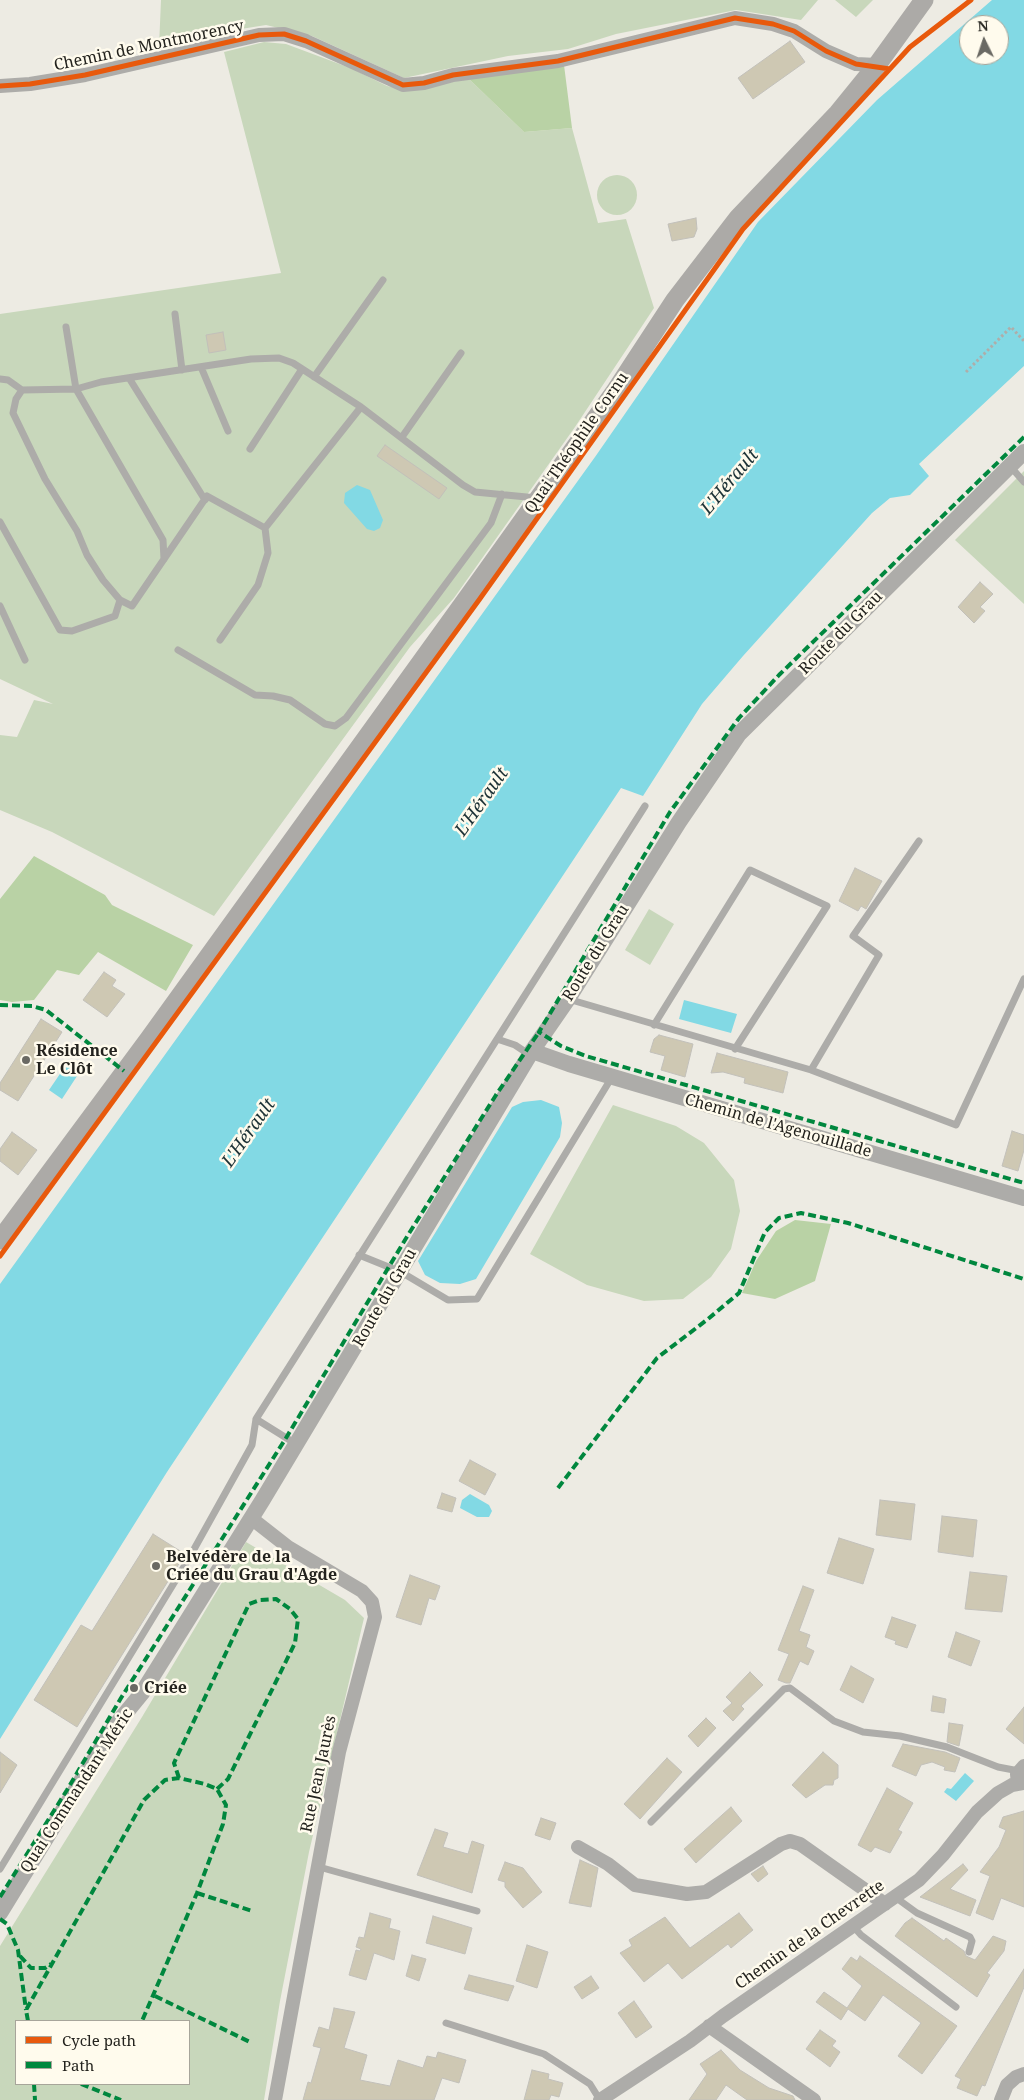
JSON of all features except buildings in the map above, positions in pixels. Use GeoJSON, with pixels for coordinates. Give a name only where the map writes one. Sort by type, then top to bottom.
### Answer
{"type":"FeatureCollection","features":[{"type":"Feature","properties":{"kind":"main road","name":"Quai Théophile Cornu"},"geometry":{"type":"LineString","coordinates":[[0,1240],[149,1039],[616,390],[675,300],[738,218],[838,113],[877,65],[924,0]]}},
{"type":"Feature","properties":{"kind":"street","name":"Chemin de Montmorency"},"geometry":{"type":"LineString","coordinates":[[0,86],[30,84],[85,75],[259,34],[284,34],[306,41],[402,85],[472,72],[558,61],[734,18],[773,24],[794,31],[826,51],[856,64],[877,65]]}},
{"type":"Feature","properties":{"kind":"street","name":"Route du Grau"},"geometry":{"type":"LineString","coordinates":[[251,1518],[401,1272],[532,1051],[568,999],[679,822],[739,734],[1024,452]]}},
{"type":"Feature","properties":{"kind":"street","name":"Chemin de l'Agenouillade"},"geometry":{"type":"LineString","coordinates":[[532,1051],[612,1077],[1024,1198]]}},
{"type":"Feature","properties":{"kind":"street","name":"Rue Jean Jaurès"},"geometry":{"type":"LineString","coordinates":[[251,1518],[288,1547],[362,1591],[372,1602],[375,1617],[339,1752],[275,2100]]}},
{"type":"Feature","properties":{"kind":"street","name":"Quai Commandant Méric"},"geometry":{"type":"LineString","coordinates":[[0,1913],[115,1726],[142,1692],[251,1518]]}},
{"type":"Feature","properties":{"kind":"street","name":"Chemin de la Chevrette"},"geometry":{"type":"LineString","coordinates":[[600,2100],[710,2026],[919,1880],[943,1855],[977,1812],[1021,1776]]}},
{"type":"Feature","properties":{"kind":"street"},"geometry":{"type":"LineString","coordinates":[[578,1847],[608,1864],[635,1884],[686,1894],[706,1892],[790,1840],[800,1844],[890,1901]]}},
{"type":"Feature","properties":{"kind":"street"},"geometry":{"type":"LineString","coordinates":[[710,2026],[814,2100]]}},
{"type":"Feature","properties":{"kind":"street"},"geometry":{"type":"LineString","coordinates":[[1001,2100],[1006,2085],[1016,2077],[1024,2074]]}},
{"type":"Feature","properties":{"kind":"lane"},"geometry":{"type":"LineString","coordinates":[[314,377],[383,280]]}},
{"type":"Feature","properties":{"kind":"lane"},"geometry":{"type":"LineString","coordinates":[[175,314],[182,370]]}},
{"type":"Feature","properties":{"kind":"lane"},"geometry":{"type":"LineString","coordinates":[[66,327],[76,389],[163,540],[164,560]]}},
{"type":"Feature","properties":{"kind":"lane"},"geometry":{"type":"LineString","coordinates":[[402,437],[461,353]]}},
{"type":"Feature","properties":{"kind":"lane"},"geometry":{"type":"LineString","coordinates":[[0,379],[8,380],[22,390],[76,389],[129,378],[251,359],[279,358],[302,369],[361,407],[463,485],[475,492],[538,498]]}},
{"type":"Feature","properties":{"kind":"lane"},"geometry":{"type":"LineString","coordinates":[[201,367],[228,430]]}},
{"type":"Feature","properties":{"kind":"lane"},"geometry":{"type":"LineString","coordinates":[[250,449],[302,369]]}},
{"type":"Feature","properties":{"kind":"lane"},"geometry":{"type":"LineString","coordinates":[[129,378],[205,500]]}},
{"type":"Feature","properties":{"kind":"lane"},"geometry":{"type":"LineString","coordinates":[[22,390],[16,399],[13,413],[45,479],[77,531],[102,580],[120,600],[132,606],[207,496],[265,528]]}},
{"type":"Feature","properties":{"kind":"lane"},"geometry":{"type":"LineString","coordinates":[[220,640],[258,585],[268,553],[265,528],[361,407]]}},
{"type":"Feature","properties":{"kind":"lane"},"geometry":{"type":"LineString","coordinates":[[1010,466],[1024,482]]}},
{"type":"Feature","properties":{"kind":"lane"},"geometry":{"type":"LineString","coordinates":[[178,650],[254,695],[273,696],[290,700],[325,724],[335,726],[346,718],[490,523],[502,494]]}},
{"type":"Feature","properties":{"kind":"lane"},"geometry":{"type":"LineString","coordinates":[[0,522],[60,630],[72,631],[115,616],[120,600]]}},
{"type":"Feature","properties":{"kind":"lane"},"geometry":{"type":"LineString","coordinates":[[0,606],[24,660]]}},
{"type":"Feature","properties":{"kind":"lane"},"geometry":{"type":"LineString","coordinates":[[0,1869],[188,1560],[252,1444],[256,1419],[645,806]]}},
{"type":"Feature","properties":{"kind":"lane"},"geometry":{"type":"LineString","coordinates":[[811,1070],[879,955],[853,936],[919,841]]}},
{"type":"Feature","properties":{"kind":"lane"},"geometry":{"type":"LineString","coordinates":[[654,1025],[750,870],[827,906],[735,1049]]}},
{"type":"Feature","properties":{"kind":"lane"},"geometry":{"type":"LineString","coordinates":[[568,999],[811,1070],[956,1125],[1024,979]]}},
{"type":"Feature","properties":{"kind":"lane"},"geometry":{"type":"LineString","coordinates":[[497,1039],[524,1051],[532,1051]]}},
{"type":"Feature","properties":{"kind":"lane"},"geometry":{"type":"LineString","coordinates":[[359,1255],[401,1272],[448,1300],[477,1299],[612,1077]]}},
{"type":"Feature","properties":{"kind":"lane"},"geometry":{"type":"LineString","coordinates":[[256,1419],[296,1444]]}},
{"type":"Feature","properties":{"kind":"lane"},"geometry":{"type":"LineString","coordinates":[[651,1822],[784,1689],[790,1688],[834,1721],[862,1732],[900,1736],[947,1746],[1021,1776]]}},
{"type":"Feature","properties":{"kind":"lane"},"geometry":{"type":"LineString","coordinates":[[319,1866],[477,1911]]}},
{"type":"Feature","properties":{"kind":"lane"},"geometry":{"type":"LineString","coordinates":[[890,1901],[970,1937],[972,1941],[969,1952]]}},
{"type":"Feature","properties":{"kind":"lane"},"geometry":{"type":"LineString","coordinates":[[853,1926],[861,1935],[956,2007]]}},
{"type":"Feature","properties":{"kind":"lane"},"geometry":{"type":"LineString","coordinates":[[446,2023],[544,2054],[590,2084],[600,2100]]}},
{"type":"Feature","properties":{"kind":"path"},"geometry":{"type":"LineString","coordinates":[[966,372],[1010,327],[1024,341]]}},
{"type":"Feature","properties":{"kind":"green space"},"geometry":{"type":"Polygon","coordinates":[[[161,0],[818,0],[801,20],[736,10],[616,34],[568,49],[508,56],[404,78],[312,36],[266,25],[222,32],[159,47],[161,0]]]}},
{"type":"Feature","properties":{"kind":"green space"},"geometry":{"type":"Polygon","coordinates":[[[835,0],[873,0],[856,17],[835,0]]]}},
{"type":"Feature","properties":{"kind":"green space"},"geometry":{"type":"Polygon","coordinates":[[[264,42],[286,44],[353,69],[387,86],[406,90],[469,79],[524,132],[572,128],[598,223],[626,219],[654,308],[575,427],[454,598],[410,647],[214,916],[52,832],[0,810],[0,735],[17,737],[34,700],[53,704],[0,679],[0,314],[281,273],[224,52],[264,42]]]}},
{"type":"Feature","properties":{"kind":"green space"},"geometry":{"type":"Polygon","coordinates":[[[564,65],[572,128],[524,132],[469,79],[564,65]]]}},
{"type":"Feature","properties":{"kind":"green space"},"geometry":{"type":"Polygon","coordinates":[[[617,175],[631,181],[637,195],[631,209],[617,215],[603,209],[597,195],[603,181],[617,175]]]}},
{"type":"Feature","properties":{"kind":"green space"},"geometry":{"type":"Polygon","coordinates":[[[1024,471],[1024,604],[955,540],[1024,471]]]}},
{"type":"Feature","properties":{"kind":"green space"},"geometry":{"type":"Polygon","coordinates":[[[34,856],[105,895],[112,905],[193,945],[166,991],[98,952],[79,975],[57,970],[34,1000],[12,1002],[0,1000],[0,899],[34,856]]]}},
{"type":"Feature","properties":{"kind":"green space"},"geometry":{"type":"Polygon","coordinates":[[[649,909],[674,924],[650,965],[625,950],[649,909]]]}},
{"type":"Feature","properties":{"kind":"green space"},"geometry":{"type":"Polygon","coordinates":[[[613,1105],[676,1126],[704,1143],[734,1180],[740,1211],[731,1249],[711,1277],[683,1299],[644,1301],[587,1285],[530,1254],[613,1105]]]}},
{"type":"Feature","properties":{"kind":"green space"},"geometry":{"type":"Polygon","coordinates":[[[795,1220],[831,1224],[815,1281],[775,1299],[742,1293],[756,1261],[776,1231],[795,1220]]]}},
{"type":"Feature","properties":{"kind":"green space"},"geometry":{"type":"Polygon","coordinates":[[[246,1542],[345,1600],[364,1618],[309,1852],[280,2001],[264,2100],[0,2100],[0,1946],[142,1717],[246,1542]]]}},
{"type":"Feature","properties":{"kind":"water","name":"L'Hérault"},"geometry":{"type":"Polygon","coordinates":[[[992,0],[1024,0],[1024,366],[919,464],[929,476],[910,495],[890,498],[872,513],[743,656],[702,704],[643,796],[621,788],[167,1472],[0,1739],[0,1284],[595,457],[758,222],[877,100],[959,29],[959,65],[1009,65],[1009,15],[975,15],[992,0]]]}},
{"type":"Feature","properties":{"kind":"water"},"geometry":{"type":"Polygon","coordinates":[[[357,485],[370,490],[383,520],[380,528],[374,531],[367,529],[344,503],[345,493],[357,485]]]}},
{"type":"Feature","properties":{"kind":"water"},"geometry":{"type":"Polygon","coordinates":[[[684,1000],[737,1014],[731,1033],[679,1019],[684,1000]]]}},
{"type":"Feature","properties":{"kind":"water"},"geometry":{"type":"Polygon","coordinates":[[[66,1065],[79,1073],[62,1099],[49,1090],[66,1065]]]}},
{"type":"Feature","properties":{"kind":"water"},"geometry":{"type":"Polygon","coordinates":[[[541,1100],[559,1107],[562,1123],[560,1137],[476,1279],[460,1284],[440,1283],[425,1275],[418,1261],[512,1107],[523,1102],[541,1100]]]}},
{"type":"Feature","properties":{"kind":"water"},"geometry":{"type":"Polygon","coordinates":[[[470,1494],[489,1505],[492,1511],[489,1517],[477,1517],[460,1508],[462,1500],[470,1494]]]}},
{"type":"Feature","properties":{"kind":"water"},"geometry":{"type":"Polygon","coordinates":[[[965,1773],[974,1781],[956,1801],[944,1792],[947,1788],[951,1789],[965,1773]]]}},
{"type":"Feature","properties":{"kind":"marked path"},"geometry":{"type":"LineString","coordinates":[[1024,437],[779,675],[739,718],[670,812],[539,1032],[561,1046],[586,1056],[1024,1183]]}},
{"type":"Feature","properties":{"kind":"marked path"},"geometry":{"type":"LineString","coordinates":[[0,1005],[32,1006],[46,1010],[124,1071]]}},
{"type":"Feature","properties":{"kind":"marked path"},"geometry":{"type":"LineString","coordinates":[[0,1897],[67,1790],[121,1698],[286,1438],[408,1235],[496,1095],[539,1032]]}},
{"type":"Feature","properties":{"kind":"marked path"},"geometry":{"type":"LineString","coordinates":[[558,1488],[657,1358],[739,1293],[765,1232],[779,1218],[801,1213],[848,1223],[1024,1279]]}},
{"type":"Feature","properties":{"kind":"marked path"},"geometry":{"type":"LineString","coordinates":[[179,1778],[174,1763],[249,1604],[260,1600],[276,1599],[290,1609],[298,1619],[295,1643],[228,1779],[217,1789]]}},
{"type":"Feature","properties":{"kind":"marked path"},"geometry":{"type":"LineString","coordinates":[[28,2020],[26,2010],[144,1800],[165,1780],[179,1778],[217,1789],[226,1805],[223,1824],[197,1893],[142,2020]]}},
{"type":"Feature","properties":{"kind":"marked path"},"geometry":{"type":"LineString","coordinates":[[197,1893],[252,1911]]}},
{"type":"Feature","properties":{"kind":"marked path"},"geometry":{"type":"LineString","coordinates":[[0,1919],[7,1924],[18,1950],[26,2010]]}},
{"type":"Feature","properties":{"kind":"marked path"},"geometry":{"type":"LineString","coordinates":[[20,1956],[31,1968],[45,1968],[51,1964]]}},
{"type":"Feature","properties":{"kind":"marked path"},"geometry":{"type":"LineString","coordinates":[[155,1996],[252,2043]]}},
{"type":"Feature","properties":{"kind":"marked path"},"geometry":{"type":"LineString","coordinates":[[34,2085],[35,2100]]}},
{"type":"Feature","properties":{"kind":"marked path"},"geometry":{"type":"LineString","coordinates":[[84,2085],[121,2100]]}},
{"type":"Feature","properties":{"kind":"cycle path"},"geometry":{"type":"LineString","coordinates":[[0,1256],[479,600],[743,229],[910,47],[971,0]]}},
{"type":"Feature","properties":{"kind":"cycle path"},"geometry":{"type":"LineString","coordinates":[[0,86],[30,84],[85,75],[259,35],[284,34],[306,41],[403,85],[424,83],[453,75],[558,61],[735,18],[773,24],[794,31],[826,51],[856,64],[890,69]]}},
{"type":"Feature","properties":{"kind":"place","name":"Résidence Le Clôt"},"geometry":{"type":"Point","coordinates":[26,1060]}},
{"type":"Feature","properties":{"kind":"place","name":"Belvédère de la Criée du Grau d'Agde"},"geometry":{"type":"Point","coordinates":[156,1566]}},
{"type":"Feature","properties":{"kind":"place","name":"Criée"},"geometry":{"type":"Point","coordinates":[134,1688]}}]}
